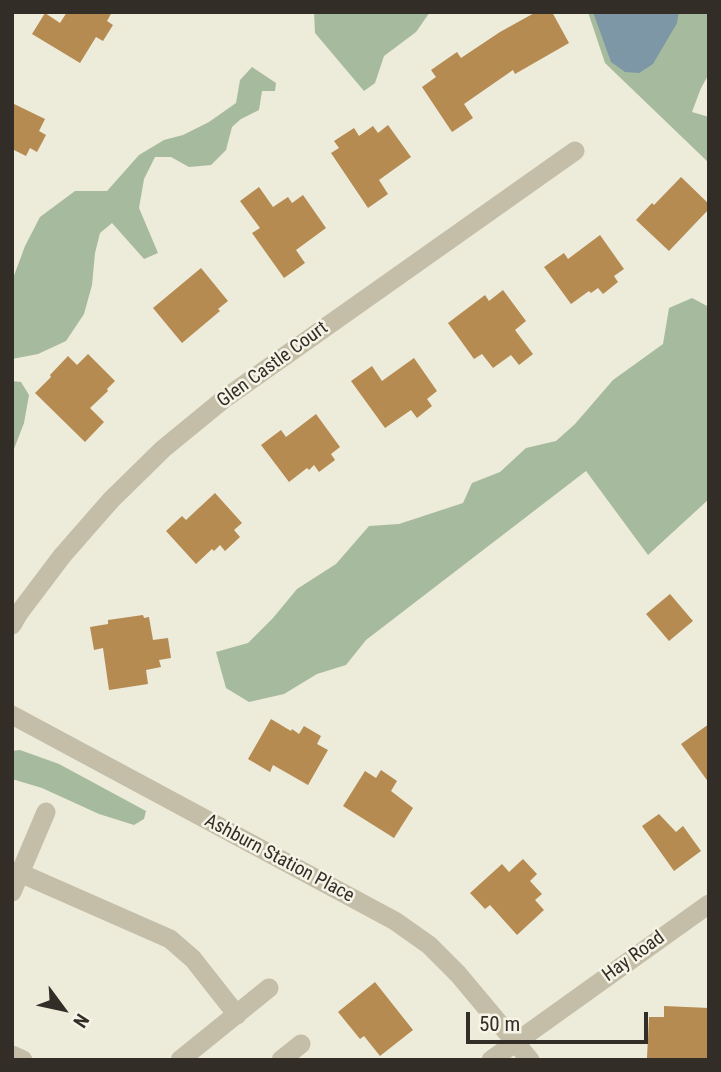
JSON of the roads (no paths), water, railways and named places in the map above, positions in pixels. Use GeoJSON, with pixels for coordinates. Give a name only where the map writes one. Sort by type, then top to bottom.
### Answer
{"type":"FeatureCollection","features":[{"type":"Feature","properties":{"kind":"street","name":"Glen Castle Court"},"geometry":{"type":"LineString","coordinates":[[12,625],[62,555],[111,500],[163,449],[224,399],[575,151]]}},
{"type":"Feature","properties":{"kind":"street","name":"Ashburn Station Place"},"geometry":{"type":"LineString","coordinates":[[12,715],[395,921],[429,945],[458,974],[530,1060]]}},
{"type":"Feature","properties":{"kind":"street"},"geometry":{"type":"LineString","coordinates":[[12,892],[46,813]]}},
{"type":"Feature","properties":{"kind":"street"},"geometry":{"type":"LineString","coordinates":[[20,873],[170,939],[193,959],[237,1014]]}},
{"type":"Feature","properties":{"kind":"street","name":"Hay Road"},"geometry":{"type":"LineString","coordinates":[[491,1060],[709,904]]}},
{"type":"Feature","properties":{"kind":"street"},"geometry":{"type":"LineString","coordinates":[[180,1060],[268,988]]}},
{"type":"Feature","properties":{"kind":"street"},"geometry":{"type":"LineString","coordinates":[[281,1060],[301,1044]]}},
{"type":"Feature","properties":{"kind":"street"},"geometry":{"type":"LineString","coordinates":[[12,1055],[23,1060]]}},
{"type":"Feature","properties":{"kind":"water"},"geometry":{"type":"Polygon","coordinates":[[[593,12],[679,12],[677,23],[653,64],[639,73],[625,72],[611,62],[593,12]]]}}]}
